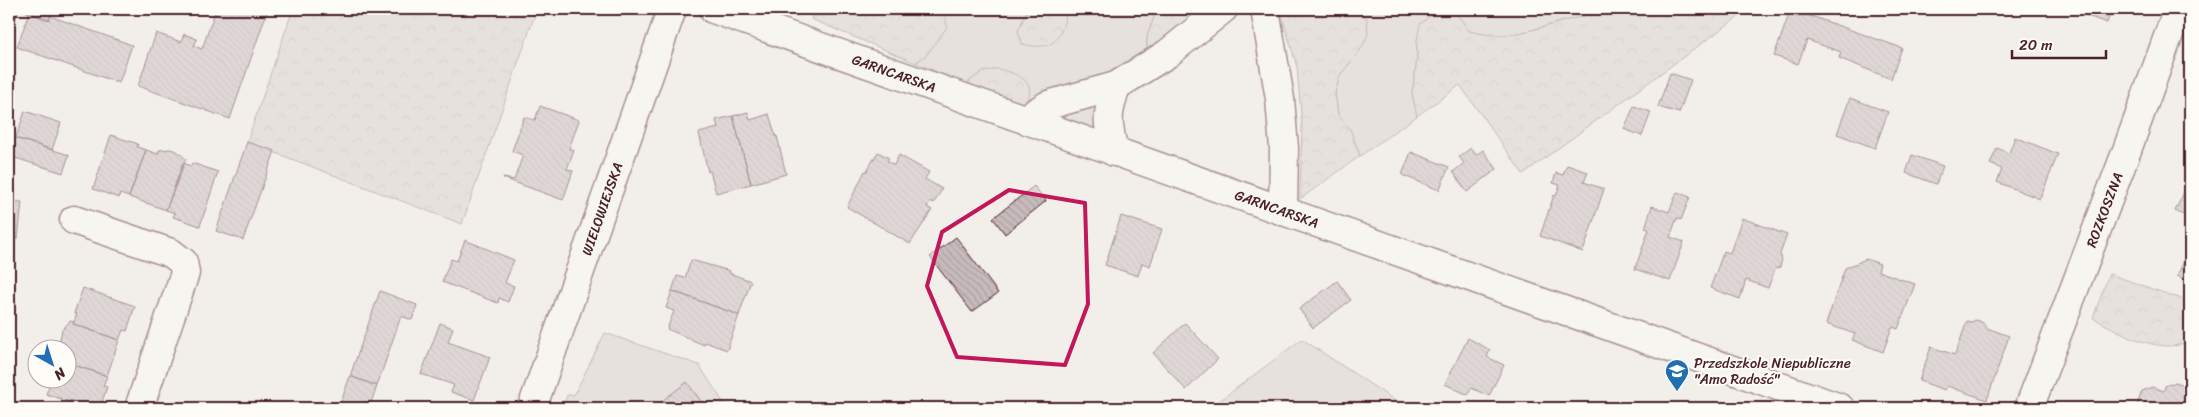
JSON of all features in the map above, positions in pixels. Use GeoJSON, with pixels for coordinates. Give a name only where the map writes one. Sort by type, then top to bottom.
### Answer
{"type":"FeatureCollection","features":[{"type":"Feature","properties":{"kind":"street","name":"WIELOWIEJSKA"},"geometry":{"type":"LineString","coordinates":[[532,408],[672,9]]}},
{"type":"Feature","properties":{"kind":"street","name":"GARNCARSKA"},"geometry":{"type":"LineString","coordinates":[[712,9],[1840,408]]}},
{"type":"Feature","properties":{"kind":"street"},"geometry":{"type":"LineString","coordinates":[[1025,120],[1048,105],[1116,86],[1167,54],[1223,9]]}},
{"type":"Feature","properties":{"kind":"street"},"geometry":{"type":"LineString","coordinates":[[1265,9],[1280,99],[1284,148],[1283,211]]}},
{"type":"Feature","properties":{"kind":"street","name":"ROZKOSZNA"},"geometry":{"type":"LineString","coordinates":[[2029,408],[2127,150],[2178,9]]}},
{"type":"Feature","properties":{"kind":"street"},"geometry":{"type":"LineString","coordinates":[[1114,152],[1107,120],[1108,110],[1116,86]]}},
{"type":"Feature","properties":{"kind":"street"},"geometry":{"type":"LineString","coordinates":[[74,220],[171,253],[183,262],[185,273],[139,408]]}},
{"type":"Feature","properties":{"kind":"highlighted area"},"geometry":{"type":"Polygon","coordinates":[[[1009,190],[1085,203],[1088,304],[1065,365],[957,357],[927,286],[942,232],[1009,190]]]}},
{"type":"Feature","properties":{"kind":"green space"},"geometry":{"type":"Polygon","coordinates":[[[293,9],[537,9],[462,224],[247,142],[293,9]]]}},
{"type":"Feature","properties":{"kind":"green space"},"geometry":{"type":"Polygon","coordinates":[[[815,9],[941,9],[945,14],[947,27],[928,53],[916,63],[811,19],[815,9]]]}},
{"type":"Feature","properties":{"kind":"green space"},"geometry":{"type":"Polygon","coordinates":[[[941,9],[1028,9],[1018,31],[1064,26],[1066,9],[1151,9],[1154,17],[1147,37],[1147,58],[1113,73],[1049,91],[1028,99],[1029,87],[982,72],[966,84],[916,63],[928,53],[945,14],[941,9]]]}},
{"type":"Feature","properties":{"kind":"green space"},"geometry":{"type":"Polygon","coordinates":[[[1028,9],[1066,9],[1062,28],[1055,41],[1042,46],[1022,44],[1018,31],[1028,9]]]}},
{"type":"Feature","properties":{"kind":"green space"},"geometry":{"type":"Polygon","coordinates":[[[1151,9],[1212,9],[1147,58],[1147,37],[1154,17],[1151,9]]]}},
{"type":"Feature","properties":{"kind":"green space"},"geometry":{"type":"Polygon","coordinates":[[[1280,9],[1356,9],[1367,18],[1368,35],[1361,49],[1340,75],[1335,93],[1338,115],[1350,129],[1360,156],[1300,199],[1302,126],[1297,67],[1280,9]]]}},
{"type":"Feature","properties":{"kind":"green space"},"geometry":{"type":"Polygon","coordinates":[[[1356,9],[1602,9],[1585,16],[1503,35],[1481,34],[1469,31],[1454,10],[1417,40],[1417,59],[1412,93],[1417,116],[1360,156],[1350,129],[1338,115],[1335,93],[1340,75],[1350,63],[1360,11],[1356,9]]]}},
{"type":"Feature","properties":{"kind":"green space"},"geometry":{"type":"Polygon","coordinates":[[[1439,9],[1454,10],[1469,31],[1481,34],[1503,35],[1524,32],[1585,16],[1602,9],[1749,9],[1523,174],[1460,85],[1417,116],[1412,93],[1420,24],[1439,9]]]}},
{"type":"Feature","properties":{"kind":"green space"},"geometry":{"type":"Polygon","coordinates":[[[997,69],[1013,73],[1026,81],[1030,92],[1021,107],[966,84],[982,72],[997,69]]]}},
{"type":"Feature","properties":{"kind":"green space"},"geometry":{"type":"Polygon","coordinates":[[[1082,104],[1095,113],[1102,138],[1046,118],[1082,104]]]}},
{"type":"Feature","properties":{"kind":"green space"},"geometry":{"type":"Polygon","coordinates":[[[2109,274],[2190,302],[2190,342],[2165,346],[2152,344],[2128,336],[2093,318],[2109,274]]]}},
{"type":"Feature","properties":{"kind":"green space"},"geometry":{"type":"Polygon","coordinates":[[[605,333],[699,365],[727,408],[563,408],[567,395],[574,395],[605,333]]]}},
{"type":"Feature","properties":{"kind":"green space"},"geometry":{"type":"Polygon","coordinates":[[[1302,339],[1406,408],[1223,408],[1218,402],[1302,339]]]}},
{"type":"Feature","properties":{"kind":"building"},"geometry":{"type":"Polygon","coordinates":[[[9,9],[19,9],[15,20],[9,18],[9,9]]]}},
{"type":"Feature","properties":{"kind":"building"},"geometry":{"type":"Polygon","coordinates":[[[19,9],[53,9],[49,20],[19,9]]]}},
{"type":"Feature","properties":{"kind":"building"},"geometry":{"type":"Polygon","coordinates":[[[216,9],[268,9],[230,119],[138,86],[156,33],[181,42],[184,34],[197,39],[194,46],[202,49],[216,9]]]}},
{"type":"Feature","properties":{"kind":"building"},"geometry":{"type":"Polygon","coordinates":[[[1791,9],[1902,48],[1891,79],[1839,58],[1841,52],[1807,40],[1798,64],[1774,56],[1791,9]]]}},
{"type":"Feature","properties":{"kind":"building"},"geometry":{"type":"Polygon","coordinates":[[[2067,9],[2112,9],[2107,23],[2067,9]]]}},
{"type":"Feature","properties":{"kind":"building"},"geometry":{"type":"Polygon","coordinates":[[[29,13],[49,20],[50,16],[132,45],[119,83],[17,47],[29,13]]]}},
{"type":"Feature","properties":{"kind":"building"},"geometry":{"type":"Polygon","coordinates":[[[1670,73],[1691,80],[1679,113],[1658,107],[1670,73]]]}},
{"type":"Feature","properties":{"kind":"building"},"geometry":{"type":"Polygon","coordinates":[[[1850,98],[1888,112],[1875,148],[1837,134],[1850,98]]]}},
{"type":"Feature","properties":{"kind":"building"},"geometry":{"type":"Polygon","coordinates":[[[540,106],[579,120],[569,149],[574,150],[567,169],[573,171],[563,200],[503,178],[514,180],[523,155],[512,151],[524,117],[535,120],[540,106]]]}},
{"type":"Feature","properties":{"kind":"building"},"geometry":{"type":"Polygon","coordinates":[[[1634,106],[1651,112],[1642,136],[1624,129],[1634,106]]]}},
{"type":"Feature","properties":{"kind":"building"},"geometry":{"type":"Polygon","coordinates":[[[25,111],[61,123],[52,150],[16,138],[25,111]]]}},
{"type":"Feature","properties":{"kind":"building"},"geometry":{"type":"Polygon","coordinates":[[[748,112],[750,120],[769,114],[777,136],[786,174],[751,184],[733,116],[748,112]]]}},
{"type":"Feature","properties":{"kind":"building"},"geometry":{"type":"Polygon","coordinates":[[[733,116],[751,184],[716,193],[710,171],[708,172],[699,133],[718,128],[716,120],[733,116]]]}},
{"type":"Feature","properties":{"kind":"building"},"geometry":{"type":"Polygon","coordinates":[[[111,135],[138,144],[137,147],[146,150],[129,197],[120,194],[119,198],[93,189],[111,135]]]}},
{"type":"Feature","properties":{"kind":"building"},"geometry":{"type":"Polygon","coordinates":[[[9,136],[69,155],[63,173],[9,156],[9,136]]]}},
{"type":"Feature","properties":{"kind":"building"},"geometry":{"type":"Polygon","coordinates":[[[2015,137],[2058,154],[2040,199],[1997,182],[2002,169],[1990,164],[1997,148],[2009,153],[2015,137]]]}},
{"type":"Feature","properties":{"kind":"building"},"geometry":{"type":"Polygon","coordinates":[[[247,142],[275,151],[243,240],[216,231],[247,142]]]}},
{"type":"Feature","properties":{"kind":"building"},"geometry":{"type":"Polygon","coordinates":[[[1471,148],[1476,155],[1483,150],[1497,169],[1467,192],[1453,172],[1464,163],[1459,157],[1471,148]]]}},
{"type":"Feature","properties":{"kind":"building"},"geometry":{"type":"Polygon","coordinates":[[[170,149],[177,151],[186,159],[166,210],[129,197],[146,150],[158,154],[159,150],[170,149]]]}},
{"type":"Feature","properties":{"kind":"building"},"geometry":{"type":"Polygon","coordinates":[[[878,152],[889,158],[887,161],[894,165],[899,155],[929,172],[925,179],[942,189],[934,203],[931,201],[927,207],[932,210],[910,244],[847,207],[865,171],[878,152]]]}},
{"type":"Feature","properties":{"kind":"building"},"geometry":{"type":"Polygon","coordinates":[[[1411,152],[1449,167],[1439,190],[1402,175],[1411,152]]]}},
{"type":"Feature","properties":{"kind":"building"},"geometry":{"type":"Polygon","coordinates":[[[1912,155],[1943,166],[1936,184],[1906,173],[1912,155]]]}},
{"type":"Feature","properties":{"kind":"building"},"geometry":{"type":"Polygon","coordinates":[[[183,163],[191,166],[192,163],[218,172],[200,226],[173,217],[175,213],[166,210],[183,163]]]}},
{"type":"Feature","properties":{"kind":"building"},"geometry":{"type":"Polygon","coordinates":[[[1567,165],[1588,172],[1584,182],[1604,189],[1583,252],[1540,236],[1554,195],[1556,196],[1560,185],[1553,183],[1556,173],[1563,175],[1567,165]]]}},
{"type":"Feature","properties":{"kind":"building"},"geometry":{"type":"Polygon","coordinates":[[[2188,184],[2190,185],[2190,218],[2175,211],[2188,184]]]}},
{"type":"Feature","properties":{"kind":"building"},"geometry":{"type":"Polygon","coordinates":[[[1034,186],[1046,201],[1005,234],[993,218],[1034,186]]]}},
{"type":"Feature","properties":{"kind":"building"},"geometry":{"type":"Polygon","coordinates":[[[1677,192],[1690,197],[1681,220],[1677,218],[1670,237],[1684,242],[1670,281],[1635,269],[1649,229],[1645,228],[1652,206],[1669,212],[1677,192]]]}},
{"type":"Feature","properties":{"kind":"building"},"geometry":{"type":"Polygon","coordinates":[[[9,201],[22,202],[18,239],[9,238],[9,201]]]}},
{"type":"Feature","properties":{"kind":"building"},"geometry":{"type":"Polygon","coordinates":[[[1121,216],[1162,229],[1150,266],[1142,263],[1138,276],[1105,265],[1121,216]]]}},
{"type":"Feature","properties":{"kind":"building"},"geometry":{"type":"Polygon","coordinates":[[[1742,218],[1787,235],[1780,254],[1782,259],[1780,267],[1775,269],[1768,288],[1746,280],[1740,299],[1710,288],[1724,251],[1730,253],[1742,218]]]}},
{"type":"Feature","properties":{"kind":"building"},"geometry":{"type":"Polygon","coordinates":[[[956,237],[998,293],[972,312],[930,257],[956,237]]]}},
{"type":"Feature","properties":{"kind":"building"},"geometry":{"type":"Polygon","coordinates":[[[465,240],[514,260],[505,283],[514,286],[508,302],[499,298],[498,303],[442,282],[451,259],[457,261],[465,240]]]}},
{"type":"Feature","properties":{"kind":"building"},"geometry":{"type":"Polygon","coordinates":[[[2190,248],[2190,281],[2177,276],[2190,248]]]}},
{"type":"Feature","properties":{"kind":"building"},"geometry":{"type":"Polygon","coordinates":[[[1866,259],[1880,264],[1878,271],[1915,284],[1898,329],[1892,327],[1883,352],[1852,340],[1855,334],[1826,324],[1845,268],[1866,259]]]}},
{"type":"Feature","properties":{"kind":"building"},"geometry":{"type":"Polygon","coordinates":[[[691,260],[730,271],[729,273],[751,281],[739,315],[672,291],[677,276],[685,278],[691,260]]]}},
{"type":"Feature","properties":{"kind":"building"},"geometry":{"type":"Polygon","coordinates":[[[1337,281],[1351,300],[1313,328],[1299,309],[1337,281]]]}},
{"type":"Feature","properties":{"kind":"building"},"geometry":{"type":"Polygon","coordinates":[[[83,288],[135,306],[127,331],[123,330],[119,340],[73,324],[77,314],[74,313],[83,288]]]}},
{"type":"Feature","properties":{"kind":"building"},"geometry":{"type":"Polygon","coordinates":[[[380,291],[417,305],[412,320],[401,316],[377,386],[350,376],[380,291]]]}},
{"type":"Feature","properties":{"kind":"building"},"geometry":{"type":"Polygon","coordinates":[[[672,291],[739,315],[727,350],[705,342],[704,345],[667,329],[674,311],[666,308],[672,291]]]}},
{"type":"Feature","properties":{"kind":"building"},"geometry":{"type":"Polygon","coordinates":[[[1976,320],[1984,323],[1987,328],[2009,336],[1987,400],[1947,386],[1945,390],[1919,381],[1931,347],[1955,355],[1967,321],[1976,320]]]}},
{"type":"Feature","properties":{"kind":"building"},"geometry":{"type":"Polygon","coordinates":[[[70,321],[74,322],[73,324],[119,340],[107,376],[78,366],[78,340],[60,340],[62,330],[70,321]]]}},
{"type":"Feature","properties":{"kind":"building"},"geometry":{"type":"Polygon","coordinates":[[[440,323],[453,328],[448,342],[490,357],[474,400],[451,392],[454,385],[421,374],[440,323]]]}},
{"type":"Feature","properties":{"kind":"building"},"geometry":{"type":"Polygon","coordinates":[[[1185,323],[1218,359],[1186,390],[1153,353],[1185,323]]]}},
{"type":"Feature","properties":{"kind":"building"},"geometry":{"type":"Polygon","coordinates":[[[1468,338],[1490,350],[1487,357],[1504,365],[1489,396],[1471,388],[1468,395],[1445,384],[1468,338]]]}},
{"type":"Feature","properties":{"kind":"building"},"geometry":{"type":"Polygon","coordinates":[[[78,366],[107,376],[103,386],[107,387],[100,408],[88,408],[70,400],[70,402],[46,394],[47,390],[78,390],[78,366]]]}},
{"type":"Feature","properties":{"kind":"building"},"geometry":{"type":"Polygon","coordinates":[[[350,376],[377,386],[369,408],[339,408],[350,376]]]}},
{"type":"Feature","properties":{"kind":"building"},"geometry":{"type":"Polygon","coordinates":[[[687,382],[706,408],[661,408],[658,404],[687,382]]]}},
{"type":"Feature","properties":{"kind":"building"},"geometry":{"type":"Polygon","coordinates":[[[2176,382],[2190,387],[2190,408],[2136,408],[2142,391],[2152,387],[2164,391],[2165,386],[2176,382]]]}},
{"type":"Feature","properties":{"kind":"place","name":"Przedszkole Niepubliczne \"Amo Radość\""},"geometry":{"type":"Point","coordinates":[1677,392]}}]}
